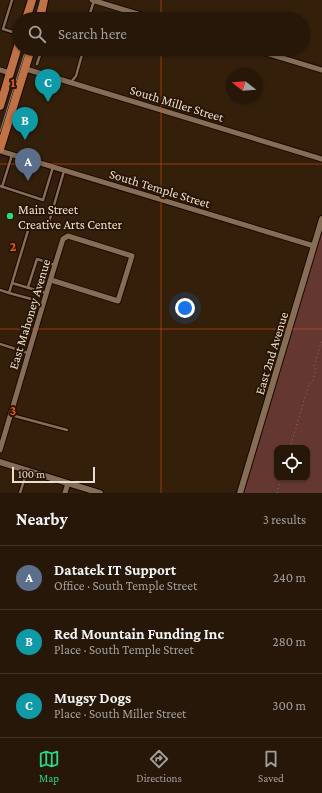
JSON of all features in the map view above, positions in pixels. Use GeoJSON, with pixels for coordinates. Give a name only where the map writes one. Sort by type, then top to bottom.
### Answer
{"type":"FeatureCollection","features":[{"type":"Feature","properties":{"kind":"main road"},"geometry":{"type":"LineString","coordinates":[[28,12],[32,0]]}},
{"type":"Feature","properties":{"kind":"main road"},"geometry":{"type":"LineString","coordinates":[[41,12],[44,0]]}},
{"type":"Feature","properties":{"kind":"main road"},"geometry":{"type":"LineString","coordinates":[[0,106],[2,95],[15,56]]}},
{"type":"Feature","properties":{"kind":"main road"},"geometry":{"type":"LineString","coordinates":[[0,150],[30,56]]}},
{"type":"Feature","properties":{"kind":"street"},"geometry":{"type":"LineString","coordinates":[[93,0],[132,12]]}},
{"type":"Feature","properties":{"kind":"street"},"geometry":{"type":"LineString","coordinates":[[276,56],[322,70]]}},
{"type":"Feature","properties":{"kind":"street","name":"South Miller Street"},"geometry":{"type":"LineString","coordinates":[[26,69],[322,159]]}},
{"type":"Feature","properties":{"kind":"street"},"geometry":{"type":"LineString","coordinates":[[0,70],[10,73]]}},
{"type":"Feature","properties":{"kind":"street","name":"South Temple Street"},"geometry":{"type":"LineString","coordinates":[[0,150],[314,246]]}},
{"type":"Feature","properties":{"kind":"street","name":"East 2nd Avenue"},"geometry":{"type":"LineString","coordinates":[[240,493],[322,219]]}},
{"type":"Feature","properties":{"kind":"street","name":"East Mahoney Avenue"},"geometry":{"type":"LineString","coordinates":[[0,450],[63,239],[68,236],[132,256],[118,300],[51,280]]}},
{"type":"Feature","properties":{"kind":"street"},"geometry":{"type":"LineString","coordinates":[[0,462],[100,493]]}},
{"type":"Feature","properties":{"kind":"street"},"geometry":{"type":"LineString","coordinates":[[65,493],[68,483]]}},
{"type":"Feature","properties":{"kind":"lane"},"geometry":{"type":"LineString","coordinates":[[12,0],[3,29],[12,32]]}},
{"type":"Feature","properties":{"kind":"lane"},"geometry":{"type":"LineString","coordinates":[[90,12],[93,0]]}},
{"type":"Feature","properties":{"kind":"lane"},"geometry":{"type":"LineString","coordinates":[[37,64],[40,56]]}},
{"type":"Feature","properties":{"kind":"lane"},"geometry":{"type":"LineString","coordinates":[[71,82],[76,76],[82,56]]}},
{"type":"Feature","properties":{"kind":"lane"},"geometry":{"type":"LineString","coordinates":[[12,154],[1,187],[42,200],[53,167]]}},
{"type":"Feature","properties":{"kind":"lane"},"geometry":{"type":"LineString","coordinates":[[9,293],[30,224],[46,229],[64,170]]}},
{"type":"Feature","properties":{"kind":"lane"},"geometry":{"type":"LineString","coordinates":[[28,287],[37,259],[55,265]]}},
{"type":"Feature","properties":{"kind":"lane"},"geometry":{"type":"LineString","coordinates":[[12,282],[47,293]]}},
{"type":"Feature","properties":{"kind":"lane"},"geometry":{"type":"LineString","coordinates":[[0,290],[35,300]]}},
{"type":"Feature","properties":{"kind":"lane"},"geometry":{"type":"LineString","coordinates":[[0,344],[29,353]]}},
{"type":"Feature","properties":{"kind":"lane"},"geometry":{"type":"LineString","coordinates":[[10,415],[66,430]]}},
{"type":"Feature","properties":{"kind":"lane"},"geometry":{"type":"LineString","coordinates":[[20,493],[27,470]]}},
{"type":"Feature","properties":{"kind":"path"},"geometry":{"type":"LineString","coordinates":[[291,445],[309,384],[313,380],[316,371],[314,366],[322,340]]}},
{"type":"Feature","properties":{"kind":"path"},"geometry":{"type":"LineString","coordinates":[[277,493],[280,481]]}},
{"type":"Feature","properties":{"kind":"shaded area"},"geometry":{"type":"Polygon","coordinates":[[[322,230],[322,493],[244,493],[322,230]]]}},
{"type":"Feature","properties":{"kind":"tram line"},"geometry":{"type":"LineString","coordinates":[[37,12],[41,0]]}},
{"type":"Feature","properties":{"kind":"tram line"},"geometry":{"type":"LineString","coordinates":[[0,132],[24,56]]}},
{"type":"Feature","properties":{"kind":"place","name":"Mugsy Dogs"},"geometry":{"type":"Point","coordinates":[48,102]}},
{"type":"Feature","properties":{"kind":"place","name":"Red Mountain Funding Inc"},"geometry":{"type":"Point","coordinates":[25,140]}},
{"type":"Feature","properties":{"kind":"place","name":"Datatek IT Support"},"geometry":{"type":"Point","coordinates":[28,181]}},
{"type":"Feature","properties":{"kind":"place","name":"Main Street Creative Arts Center"},"geometry":{"type":"Point","coordinates":[10,216]}}]}
